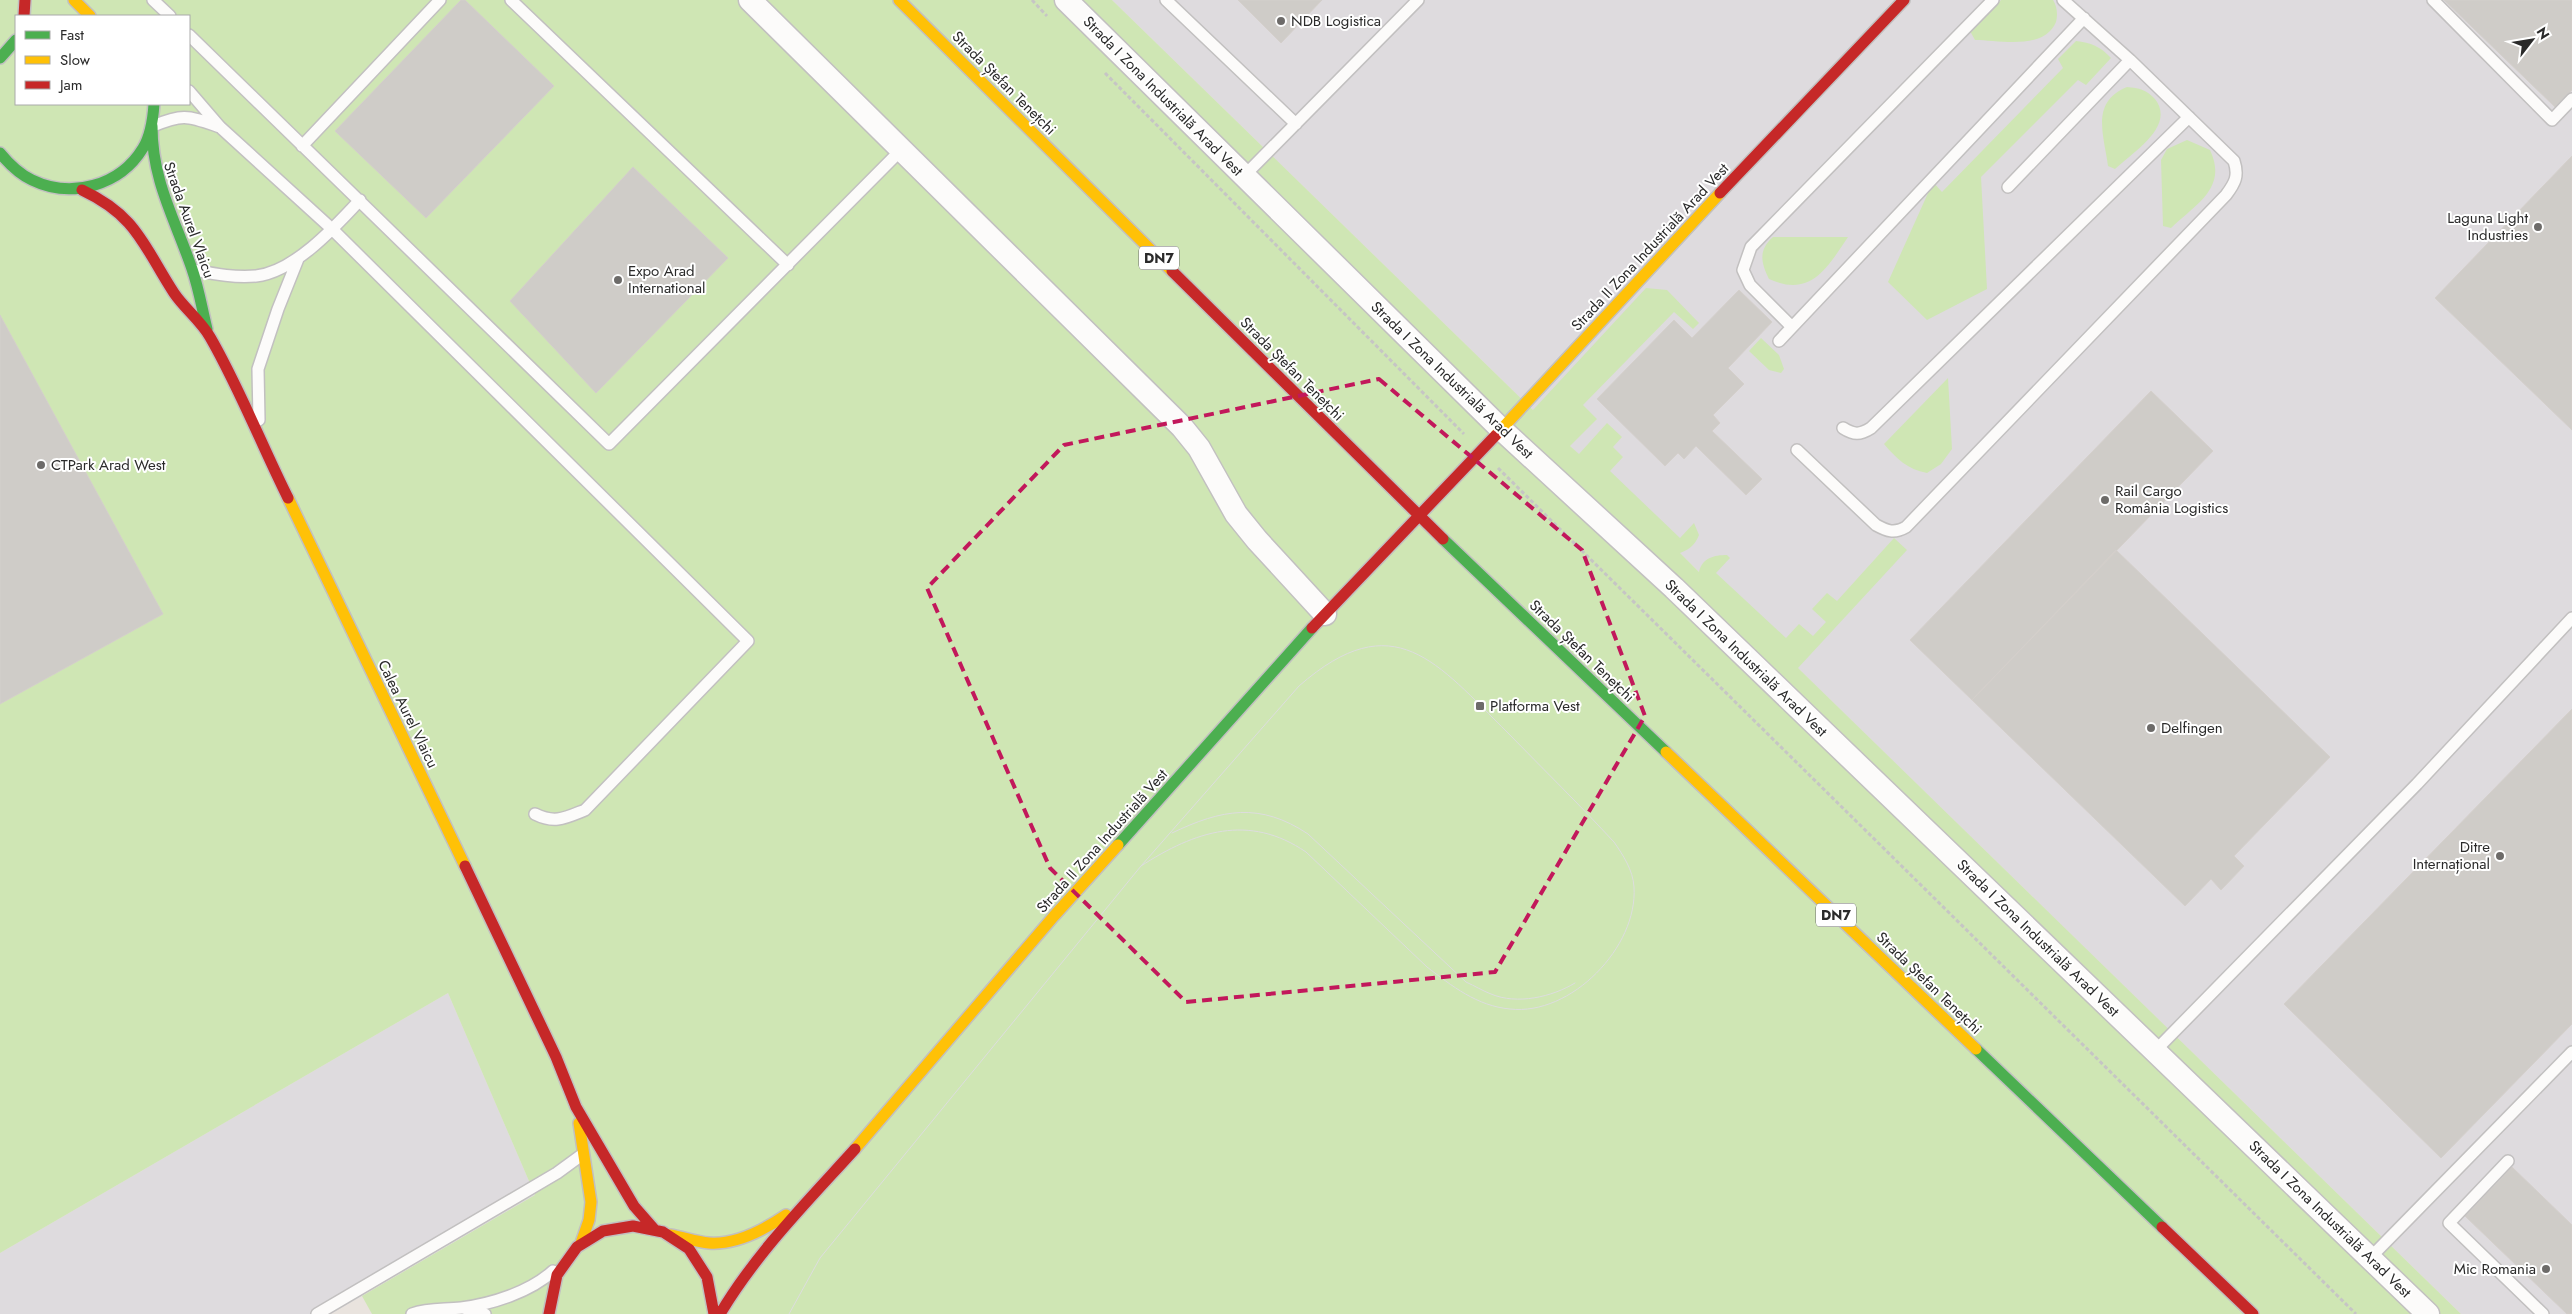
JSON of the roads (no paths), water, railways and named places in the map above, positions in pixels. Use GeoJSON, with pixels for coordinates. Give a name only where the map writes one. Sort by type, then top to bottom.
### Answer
{"type":"FeatureCollection","features":[{"type":"Feature","properties":{"kind":"main road"},"geometry":{"type":"LineString","coordinates":[[24,15],[25,0]]}},
{"type":"Feature","properties":{"kind":"main road"},"geometry":{"type":"LineString","coordinates":[[74,0],[89,15]]}},
{"type":"Feature","properties":{"kind":"main road","name":"Strada Ștefan Tenețchi"},"geometry":{"type":"LineString","coordinates":[[899,0],[1418,515],[2253,1314]]}},
{"type":"Feature","properties":{"kind":"main road","name":"Strada II Zona Industrială Arad Vest"},"geometry":{"type":"LineString","coordinates":[[1418,515],[1481,451],[1661,255],[1904,0]]}},
{"type":"Feature","properties":{"kind":"main road"},"geometry":{"type":"LineString","coordinates":[[0,58],[15,39]]}},
{"type":"Feature","properties":{"kind":"main road"},"geometry":{"type":"LineString","coordinates":[[0,152],[8,164],[29,180],[54,190],[82,190],[104,184],[124,171],[140,153],[152,126],[154,105]]}},
{"type":"Feature","properties":{"kind":"main road","name":"Strada Aurel Vlaicu"},"geometry":{"type":"LineString","coordinates":[[152,126],[152,162],[156,179],[193,270],[209,335]]}},
{"type":"Feature","properties":{"kind":"main road"},"geometry":{"type":"LineString","coordinates":[[82,190],[97,196],[126,216],[145,241],[172,290],[209,335]]}},
{"type":"Feature","properties":{"kind":"main road","name":"Calea Aurel Vlaicu"},"geometry":{"type":"LineString","coordinates":[[209,335],[556,1057],[576,1107],[634,1206],[655,1230]]}},
{"type":"Feature","properties":{"kind":"main road","name":"Strada II Zona Industrială Vest"},"geometry":{"type":"LineString","coordinates":[[720,1314],[739,1282],[765,1249],[895,1105],[1054,916],[1325,614],[1418,515]]}},
{"type":"Feature","properties":{"kind":"main road","name":"Calea Aurel Vlaicu"},"geometry":{"type":"LineString","coordinates":[[549,1314],[550,1292],[560,1265],[580,1242],[589,1220],[591,1202],[576,1107]]}},
{"type":"Feature","properties":{"kind":"main road","name":"Strada II Zona Industrială Vest"},"geometry":{"type":"LineString","coordinates":[[670,1235],[711,1243],[739,1238],[768,1228],[816,1194]]}},
{"type":"Feature","properties":{"kind":"main road","name":"Calea Aurel Vlaicu"},"geometry":{"type":"LineString","coordinates":[[580,1242],[599,1232],[620,1226],[641,1226],[670,1235],[693,1253],[707,1274],[714,1298],[714,1314]]}},
{"type":"Feature","properties":{"kind":"street"},"geometry":{"type":"LineString","coordinates":[[750,0],[1182,427],[1199,448],[1236,514],[1257,540],[1325,614]]}},
{"type":"Feature","properties":{"kind":"street","name":"Strada I Zona Industrială Arad Vest"},"geometry":{"type":"LineString","coordinates":[[1066,0],[1501,429],[1688,602],[2428,1314]]}},
{"type":"Feature","properties":{"kind":"lane"},"geometry":{"type":"LineString","coordinates":[[153,0],[169,15]]}},
{"type":"Feature","properties":{"kind":"lane"},"geometry":{"type":"LineString","coordinates":[[302,146],[440,0]]}},
{"type":"Feature","properties":{"kind":"lane"},"geometry":{"type":"LineString","coordinates":[[511,0],[788,265]]}},
{"type":"Feature","properties":{"kind":"lane"},"geometry":{"type":"LineString","coordinates":[[1166,0],[1296,124]]}},
{"type":"Feature","properties":{"kind":"lane"},"geometry":{"type":"LineString","coordinates":[[1244,176],[1418,0]]}},
{"type":"Feature","properties":{"kind":"lane"},"geometry":{"type":"LineString","coordinates":[[1792,326],[1750,285],[1743,270],[1751,247],[1993,0]]}},
{"type":"Feature","properties":{"kind":"lane"},"geometry":{"type":"LineString","coordinates":[[1797,450],[1876,525],[1889,532],[1900,531],[1906,527],[2219,202],[2235,182],[2237,171],[2234,162],[2130,60],[2063,0]]}},
{"type":"Feature","properties":{"kind":"lane"},"geometry":{"type":"LineString","coordinates":[[2433,0],[2552,120],[2572,99]]}},
{"type":"Feature","properties":{"kind":"lane"},"geometry":{"type":"LineString","coordinates":[[1779,341],[2084,18]]}},
{"type":"Feature","properties":{"kind":"lane"},"geometry":{"type":"LineString","coordinates":[[190,36],[609,444],[902,149]]}},
{"type":"Feature","properties":{"kind":"lane"},"geometry":{"type":"LineString","coordinates":[[2008,187],[2130,60]]}},
{"type":"Feature","properties":{"kind":"lane"},"geometry":{"type":"LineString","coordinates":[[190,92],[206,108],[220,127],[332,229],[748,641],[585,810],[564,819],[548,821],[535,814]]}},
{"type":"Feature","properties":{"kind":"lane"},"geometry":{"type":"LineString","coordinates":[[152,126],[175,117],[190,116],[220,127]]}},
{"type":"Feature","properties":{"kind":"lane"},"geometry":{"type":"LineString","coordinates":[[1843,428],[1853,434],[1862,434],[1871,428],[2189,117]]}},
{"type":"Feature","properties":{"kind":"lane"},"geometry":{"type":"LineString","coordinates":[[193,270],[220,276],[258,276],[298,259],[332,229],[360,200]]}},
{"type":"Feature","properties":{"kind":"lane"},"geometry":{"type":"LineString","coordinates":[[260,438],[258,369],[278,309],[298,259]]}},
{"type":"Feature","properties":{"kind":"lane"},"geometry":{"type":"LineString","coordinates":[[2155,1051],[2417,784],[2572,618]]}},
{"type":"Feature","properties":{"kind":"lane"},"geometry":{"type":"LineString","coordinates":[[2370,1258],[2572,1052]]}},
{"type":"Feature","properties":{"kind":"lane"},"geometry":{"type":"LineString","coordinates":[[317,1314],[557,1173],[584,1153]]}},
{"type":"Feature","properties":{"kind":"lane"},"geometry":{"type":"LineString","coordinates":[[2508,1161],[2449,1223],[2543,1314]]}},
{"type":"Feature","properties":{"kind":"lane"},"geometry":{"type":"LineString","coordinates":[[412,1314],[428,1308],[461,1308],[494,1300],[542,1281],[560,1265]]}},
{"type":"Feature","properties":{"kind":"lane"},"geometry":{"type":"LineString","coordinates":[[461,1308],[485,1314]]}},
{"type":"Feature","properties":{"kind":"tram line"},"geometry":{"type":"LineString","coordinates":[[789,1314],[820,1258],[1141,866],[1299,686],[1332,661],[1362,648],[1388,646],[1412,652],[1436,665],[1483,707],[1614,842],[1630,869],[1634,887],[1632,910],[1625,932],[1613,954],[1596,973],[1577,989],[1556,1001],[1533,1008],[1510,1009],[1487,1004],[1465,994],[1436,974],[1306,852],[1285,840],[1264,833],[1243,830],[1222,831],[1182,844],[1141,866]]}},
{"type":"Feature","properties":{"kind":"tram line"},"geometry":{"type":"LineString","coordinates":[[1172,833],[1224,814],[1241,812],[1274,817],[1308,834],[1466,982],[1488,993],[1512,999],[1545,996],[1575,983]]}},
{"type":"Feature","properties":{"kind":"place","name":"NDB Logistica"},"geometry":{"type":"Point","coordinates":[1281,21]}},
{"type":"Feature","properties":{"kind":"place","name":"Laguna Light Industries"},"geometry":{"type":"Point","coordinates":[2538,227]}},
{"type":"Feature","properties":{"kind":"place","name":"Expo Arad International"},"geometry":{"type":"Point","coordinates":[618,280]}},
{"type":"Feature","properties":{"kind":"place","name":"CTPark Arad West"},"geometry":{"type":"Point","coordinates":[41,465]}},
{"type":"Feature","properties":{"kind":"place","name":"Rail Cargo România Logistics"},"geometry":{"type":"Point","coordinates":[2105,500]}},
{"type":"Feature","properties":{"kind":"place","name":"Platforma Vest"},"geometry":{"type":"Point","coordinates":[1480,706]}},
{"type":"Feature","properties":{"kind":"place","name":"Delfingen"},"geometry":{"type":"Point","coordinates":[2151,728]}},
{"type":"Feature","properties":{"kind":"place","name":"Ditre Internațional"},"geometry":{"type":"Point","coordinates":[2500,856]}},
{"type":"Feature","properties":{"kind":"place","name":"Mic Romania"},"geometry":{"type":"Point","coordinates":[2546,1269]}}]}
